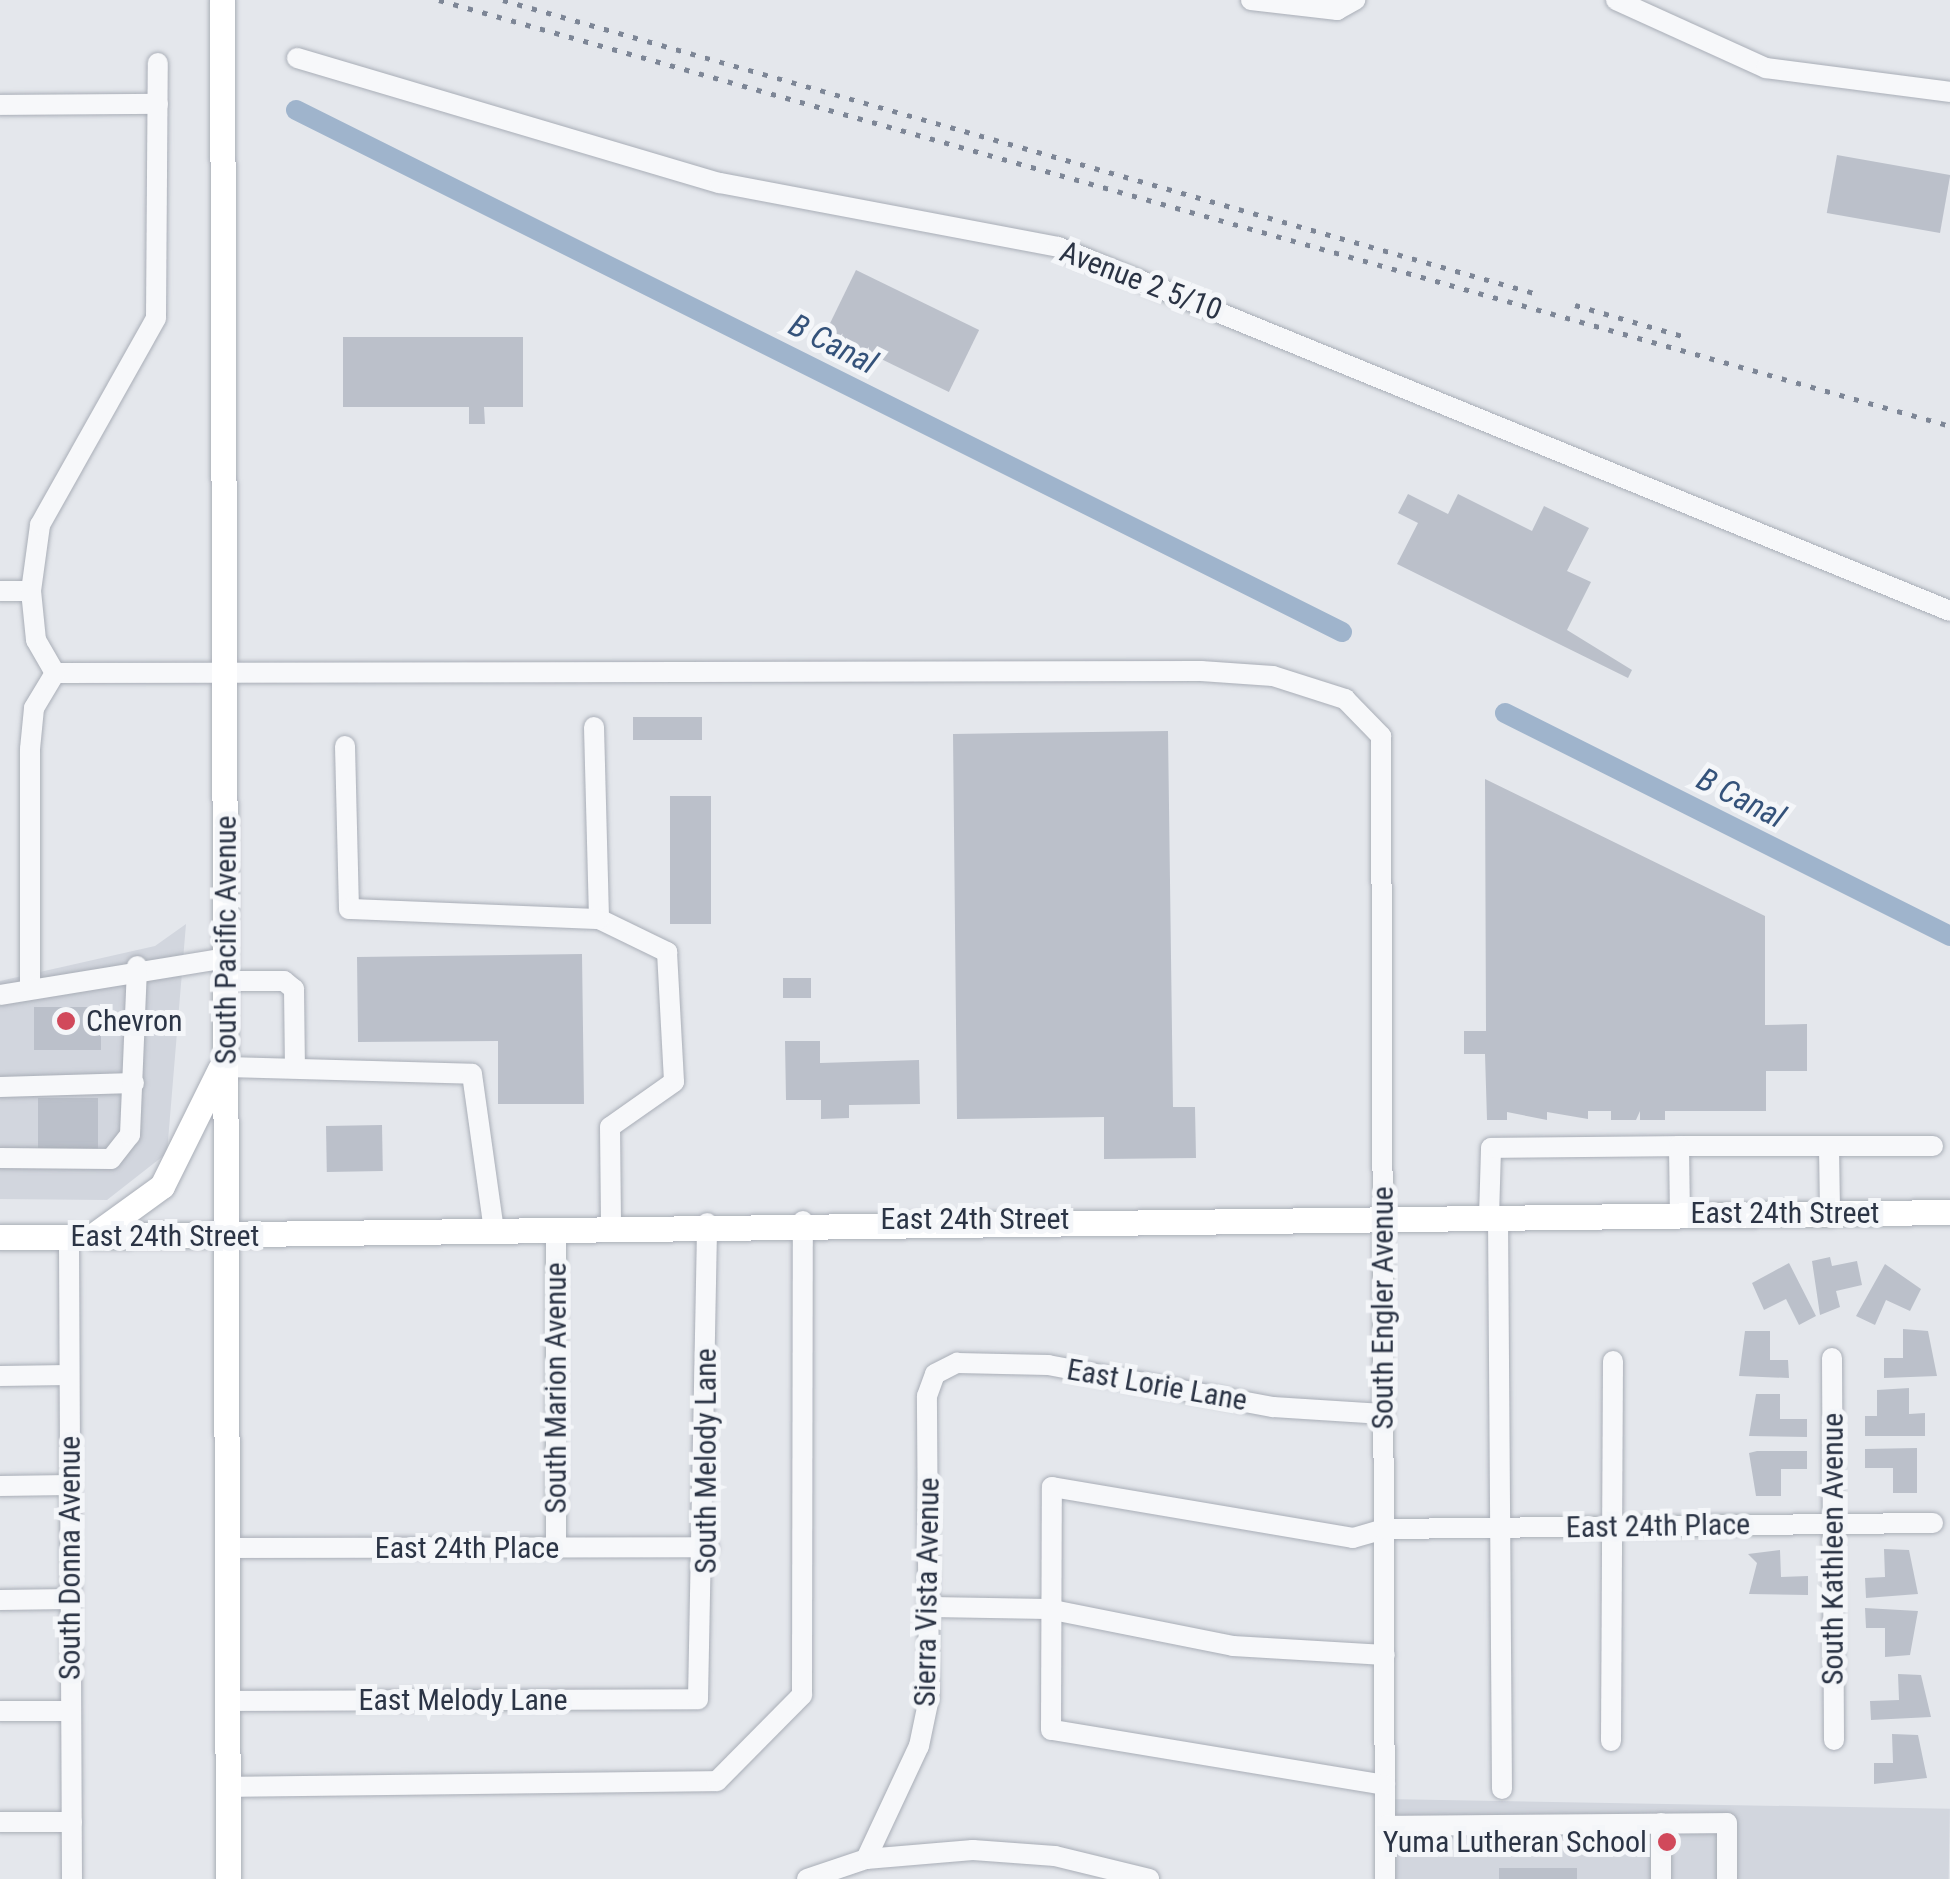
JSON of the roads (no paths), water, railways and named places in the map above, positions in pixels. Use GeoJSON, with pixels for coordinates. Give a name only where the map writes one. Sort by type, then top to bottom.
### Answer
{"type":"FeatureCollection","features":[{"type":"Feature","properties":{"kind":"main road","name":"South Pacific Avenue"},"geometry":{"type":"LineString","coordinates":[[222,3],[228,1879]]}},
{"type":"Feature","properties":{"kind":"main road"},"geometry":{"type":"LineString","coordinates":[[81,1236],[162,1186],[205,1112],[226,1058]]}},
{"type":"Feature","properties":{"kind":"main road","name":"East 24th Street"},"geometry":{"type":"LineString","coordinates":[[0,1237],[228,1237],[803,1221],[1950,1212]]}},
{"type":"Feature","properties":{"kind":"street"},"geometry":{"type":"LineString","coordinates":[[1252,0],[1338,10],[1355,0]]}},
{"type":"Feature","properties":{"kind":"street"},"geometry":{"type":"LineString","coordinates":[[1616,0],[1766,68],[1950,92]]}},
{"type":"Feature","properties":{"kind":"street","name":"Avenue 2 5/10"},"geometry":{"type":"LineString","coordinates":[[297,58],[720,184],[1058,247],[1950,611]]}},
{"type":"Feature","properties":{"kind":"street"},"geometry":{"type":"LineString","coordinates":[[55,673],[36,640],[30,590],[40,525],[156,318],[158,63]]}},
{"type":"Feature","properties":{"kind":"street"},"geometry":{"type":"LineString","coordinates":[[0,105],[158,104]]}},
{"type":"Feature","properties":{"kind":"street"},"geometry":{"type":"LineString","coordinates":[[0,590],[30,590]]}},
{"type":"Feature","properties":{"kind":"street","name":"South Engler Avenue"},"geometry":{"type":"LineString","coordinates":[[224,672],[1201,671],[1316,685],[1380,736],[1385,1879]]}},
{"type":"Feature","properties":{"kind":"street"},"geometry":{"type":"LineString","coordinates":[[55,673],[224,672]]}},
{"type":"Feature","properties":{"kind":"street"},"geometry":{"type":"LineString","coordinates":[[30,984],[30,749],[34,708],[55,673]]}},
{"type":"Feature","properties":{"kind":"street"},"geometry":{"type":"LineString","coordinates":[[594,727],[600,919]]}},
{"type":"Feature","properties":{"kind":"street"},"geometry":{"type":"LineString","coordinates":[[345,746],[349,909],[600,919],[667,952],[674,1082],[610,1127],[611,1226]]}},
{"type":"Feature","properties":{"kind":"street"},"geometry":{"type":"LineString","coordinates":[[0,1158],[111,1159],[130,1134],[137,966]]}},
{"type":"Feature","properties":{"kind":"street"},"geometry":{"type":"LineString","coordinates":[[0,995],[30,984],[137,966],[225,969],[284,980],[294,989],[295,1066]]}},
{"type":"Feature","properties":{"kind":"street"},"geometry":{"type":"LineString","coordinates":[[226,1058],[295,1066],[472,1074],[494,1230]]}},
{"type":"Feature","properties":{"kind":"street"},"geometry":{"type":"LineString","coordinates":[[0,1087],[134,1082]]}},
{"type":"Feature","properties":{"kind":"street"},"geometry":{"type":"LineString","coordinates":[[1679,1146],[1680,1214]]}},
{"type":"Feature","properties":{"kind":"street"},"geometry":{"type":"LineString","coordinates":[[1502,1789],[1490,1148],[1933,1146]]}},
{"type":"Feature","properties":{"kind":"street"},"geometry":{"type":"LineString","coordinates":[[1829,1147],[1830,1213]]}},
{"type":"Feature","properties":{"kind":"street"},"geometry":{"type":"LineString","coordinates":[[228,1787],[717,1782],[802,1695],[803,1221]]}},
{"type":"Feature","properties":{"kind":"street","name":"South Melody Lane"},"geometry":{"type":"LineString","coordinates":[[698,1699],[708,1546],[706,1223]]}},
{"type":"Feature","properties":{"kind":"street","name":"South Marion Avenue"},"geometry":{"type":"LineString","coordinates":[[556,1228],[556,1548]]}},
{"type":"Feature","properties":{"kind":"street","name":"South Donna Avenue"},"geometry":{"type":"LineString","coordinates":[[72,1879],[69,1375],[81,1236]]}},
{"type":"Feature","properties":{"kind":"street","name":"South Kathleen Avenue"},"geometry":{"type":"LineString","coordinates":[[1832,1358],[1834,1740]]}},
{"type":"Feature","properties":{"kind":"street"},"geometry":{"type":"LineString","coordinates":[[1611,1741],[1613,1361]]}},
{"type":"Feature","properties":{"kind":"street","name":"East Lorie Lane"},"geometry":{"type":"LineString","coordinates":[[934,1374],[957,1363],[1048,1365],[1273,1407],[1383,1414]]}},
{"type":"Feature","properties":{"kind":"street","name":"Sierra Vista Avenue"},"geometry":{"type":"LineString","coordinates":[[866,1859],[919,1746],[930,1607],[927,1396],[934,1374]]}},
{"type":"Feature","properties":{"kind":"street"},"geometry":{"type":"LineString","coordinates":[[0,1376],[69,1375]]}},
{"type":"Feature","properties":{"kind":"street"},"geometry":{"type":"LineString","coordinates":[[0,1486],[70,1485]]}},
{"type":"Feature","properties":{"kind":"street","name":"East 24th Place"},"geometry":{"type":"LineString","coordinates":[[1048,1609],[1052,1487],[1353,1538],[1384,1528],[1934,1523]]}},
{"type":"Feature","properties":{"kind":"street","name":"East 24th Place"},"geometry":{"type":"LineString","coordinates":[[227,1548],[708,1546]]}},
{"type":"Feature","properties":{"kind":"street"},"geometry":{"type":"LineString","coordinates":[[0,1600],[70,1599]]}},
{"type":"Feature","properties":{"kind":"street"},"geometry":{"type":"LineString","coordinates":[[930,1607],[1048,1609],[1233,1646],[1385,1655]]}},
{"type":"Feature","properties":{"kind":"street"},"geometry":{"type":"LineString","coordinates":[[1048,1609],[1051,1730],[1385,1784]]}},
{"type":"Feature","properties":{"kind":"street","name":"East Melody Lane"},"geometry":{"type":"LineString","coordinates":[[227,1700],[698,1699]]}},
{"type":"Feature","properties":{"kind":"street"},"geometry":{"type":"LineString","coordinates":[[0,1712],[71,1711]]}},
{"type":"Feature","properties":{"kind":"street"},"geometry":{"type":"LineString","coordinates":[[0,1822],[72,1822]]}},
{"type":"Feature","properties":{"kind":"street"},"geometry":{"type":"LineString","coordinates":[[1385,1826],[1727,1823],[1727,1879]]}},
{"type":"Feature","properties":{"kind":"street"},"geometry":{"type":"LineString","coordinates":[[1660,1879],[1661,1824]]}},
{"type":"Feature","properties":{"kind":"street"},"geometry":{"type":"LineString","coordinates":[[807,1879],[866,1859],[1014,1852],[1149,1879]]}},
{"type":"Feature","properties":{"kind":"waterway","name":"B Canal"},"geometry":{"type":"LineString","coordinates":[[296,110],[1342,632]]}},
{"type":"Feature","properties":{"kind":"waterway","name":"B Canal"},"geometry":{"type":"LineString","coordinates":[[1505,713],[1950,936]]}},
{"type":"Feature","properties":{"kind":"railway"},"geometry":{"type":"LineString","coordinates":[[439,0],[1950,426]]}},
{"type":"Feature","properties":{"kind":"railway"},"geometry":{"type":"LineString","coordinates":[[503,0],[1537,294]]}},
{"type":"Feature","properties":{"kind":"railway"},"geometry":{"type":"LineString","coordinates":[[1575,305],[1686,337]]}},
{"type":"Feature","properties":{"kind":"place","name":"Chevron"},"geometry":{"type":"Point","coordinates":[66,1021]}},
{"type":"Feature","properties":{"kind":"place","name":"Yuma Lutheran School"},"geometry":{"type":"Point","coordinates":[1667,1842]}}]}
